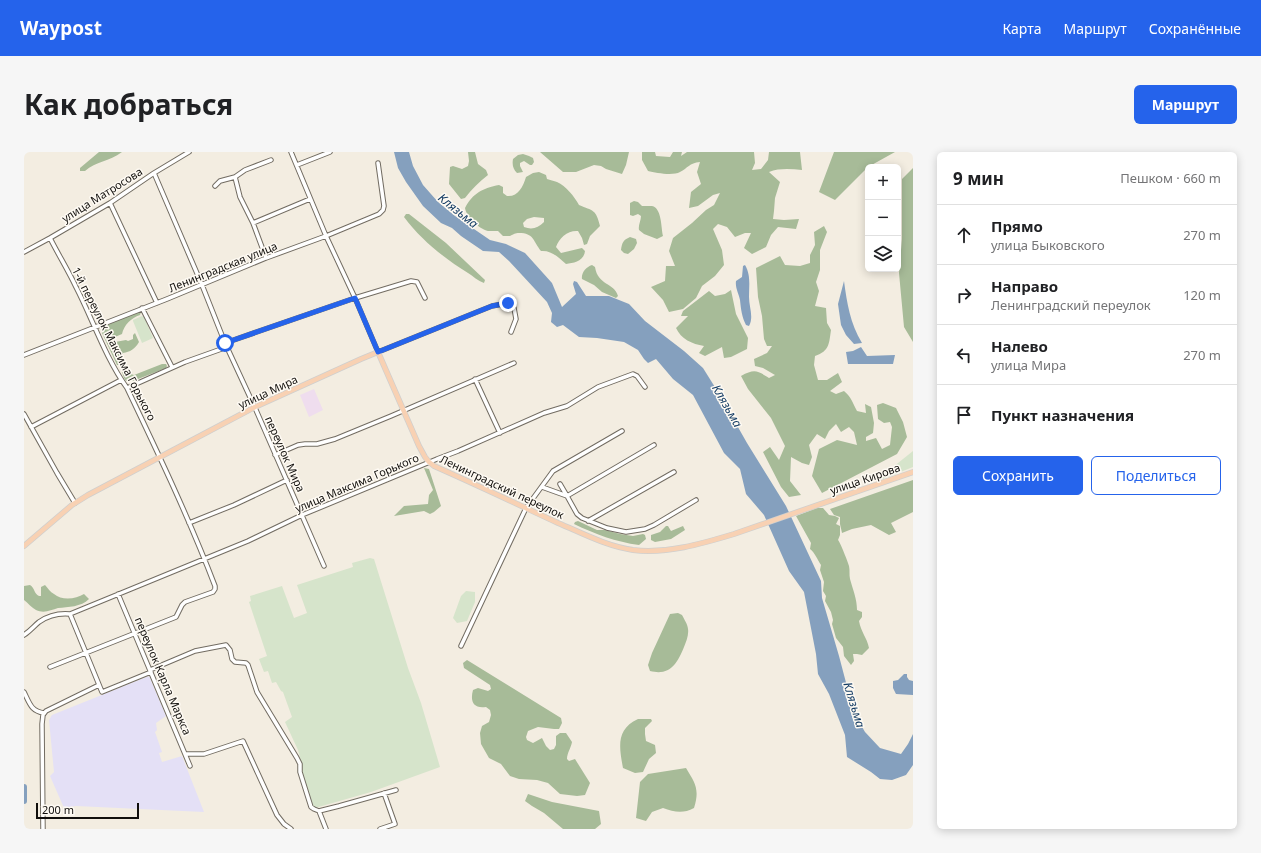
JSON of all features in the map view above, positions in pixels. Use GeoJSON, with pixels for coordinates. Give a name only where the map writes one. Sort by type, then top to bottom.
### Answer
{"type":"FeatureCollection","features":[{"type":"Feature","properties":{"kind":"main road","name":"улица Мира"},"geometry":{"type":"LineString","coordinates":[[24,546],[75,503],[88,495],[255,407],[378,352]]}},
{"type":"Feature","properties":{"kind":"main road","name":"Ленинградский переулок"},"geometry":{"type":"LineString","coordinates":[[378,352],[419,446],[429,462],[434,466],[601,542],[633,550],[674,549],[704,543],[734,534]]}},
{"type":"Feature","properties":{"kind":"main road","name":"улица Кирова"},"geometry":{"type":"LineString","coordinates":[[734,534],[913,472]]}},
{"type":"Feature","properties":{"kind":"street","name":"улица Матросова"},"geometry":{"type":"LineString","coordinates":[[24,252],[110,203],[154,173],[189,152]]}},
{"type":"Feature","properties":{"kind":"street","name":"Ленинградский переулок"},"geometry":{"type":"LineString","coordinates":[[291,152],[326,236],[378,352]]}},
{"type":"Feature","properties":{"kind":"street"},"geometry":{"type":"LineString","coordinates":[[297,165],[330,152]]}},
{"type":"Feature","properties":{"kind":"street"},"geometry":{"type":"LineString","coordinates":[[215,186],[220,181],[235,177],[245,170],[271,160]]}},
{"type":"Feature","properties":{"kind":"street","name":"Ленинградская улица"},"geometry":{"type":"LineString","coordinates":[[24,355],[379,214],[383,210],[384,206],[378,163]]}},
{"type":"Feature","properties":{"kind":"street","name":"переулок Мира"},"geometry":{"type":"LineString","coordinates":[[154,173],[226,345],[255,407],[324,566]]}},
{"type":"Feature","properties":{"kind":"street"},"geometry":{"type":"LineString","coordinates":[[235,177],[240,197],[253,223],[266,258]]}},
{"type":"Feature","properties":{"kind":"street"},"geometry":{"type":"LineString","coordinates":[[253,223],[310,198]]}},
{"type":"Feature","properties":{"kind":"street"},"geometry":{"type":"LineString","coordinates":[[110,203],[157,303]]}},
{"type":"Feature","properties":{"kind":"street","name":"1-й переулок Максима Горького"},"geometry":{"type":"LineString","coordinates":[[50,238],[76,287],[121,380],[127,388],[160,458],[215,586],[215,590],[213,592],[185,602],[176,617],[135,633]]}},
{"type":"Feature","properties":{"kind":"street"},"geometry":{"type":"LineString","coordinates":[[127,388],[172,367],[226,345],[355,298],[411,281],[416,282],[425,298]]}},
{"type":"Feature","properties":{"kind":"street","name":"улица Мира"},"geometry":{"type":"LineString","coordinates":[[378,352],[492,306],[508,303],[514,308],[516,319],[511,332]]}},
{"type":"Feature","properties":{"kind":"street"},"geometry":{"type":"LineString","coordinates":[[142,308],[172,367]]}},
{"type":"Feature","properties":{"kind":"street"},"geometry":{"type":"LineString","coordinates":[[275,455],[298,445],[322,444],[335,439],[514,363]]}},
{"type":"Feature","properties":{"kind":"street","name":"улица Максима Горького"},"geometry":{"type":"LineString","coordinates":[[24,634],[30,631],[40,621],[49,616],[60,613],[70,614],[248,541],[302,515],[500,433],[544,413],[567,406],[598,387],[633,374],[637,376],[645,387]]}},
{"type":"Feature","properties":{"kind":"street"},"geometry":{"type":"LineString","coordinates":[[475,379],[500,433]]}},
{"type":"Feature","properties":{"kind":"street"},"geometry":{"type":"LineString","coordinates":[[31,427],[121,380]]}},
{"type":"Feature","properties":{"kind":"street"},"geometry":{"type":"LineString","coordinates":[[24,414],[75,503]]}},
{"type":"Feature","properties":{"kind":"street"},"geometry":{"type":"LineString","coordinates":[[461,646],[526,508],[553,471],[622,430]]}},
{"type":"Feature","properties":{"kind":"street"},"geometry":{"type":"LineString","coordinates":[[566,496],[654,446]]}},
{"type":"Feature","properties":{"kind":"street"},"geometry":{"type":"LineString","coordinates":[[588,521],[674,472]]}},
{"type":"Feature","properties":{"kind":"street"},"geometry":{"type":"LineString","coordinates":[[189,524],[287,480]]}},
{"type":"Feature","properties":{"kind":"street"},"geometry":{"type":"LineString","coordinates":[[560,484],[577,514],[588,521],[617,531],[645,529],[696,500]]}},
{"type":"Feature","properties":{"kind":"street"},"geometry":{"type":"LineString","coordinates":[[542,487],[566,496]]}},
{"type":"Feature","properties":{"kind":"street","name":"переулок Карла Маркса"},"geometry":{"type":"LineString","coordinates":[[118,594],[190,766]]}},
{"type":"Feature","properties":{"kind":"street"},"geometry":{"type":"LineString","coordinates":[[70,614],[102,692],[195,651],[226,644],[230,650],[232,659],[235,662],[246,663],[248,665],[257,692],[280,728],[300,764],[300,772],[311,807],[314,809],[319,811],[396,790]]}},
{"type":"Feature","properties":{"kind":"street"},"geometry":{"type":"LineString","coordinates":[[50,667],[135,633]]}},
{"type":"Feature","properties":{"kind":"street"},"geometry":{"type":"LineString","coordinates":[[43,829],[42,724],[44,713],[99,685]]}},
{"type":"Feature","properties":{"kind":"street"},"geometry":{"type":"LineString","coordinates":[[24,692],[32,708],[36,711],[44,713]]}},
{"type":"Feature","properties":{"kind":"street"},"geometry":{"type":"LineString","coordinates":[[186,754],[204,754],[243,741],[277,815],[284,824],[292,829]]}},
{"type":"Feature","properties":{"kind":"street"},"geometry":{"type":"LineString","coordinates":[[380,829],[396,824],[384,793]]}},
{"type":"Feature","properties":{"kind":"street"},"geometry":{"type":"LineString","coordinates":[[319,811],[326,829]]}},
{"type":"Feature","properties":{"kind":"shaded area"},"geometry":{"type":"Polygon","coordinates":[[[314,389],[323,410],[309,417],[300,395],[314,389]]]}},
{"type":"Feature","properties":{"kind":"shaded area"},"geometry":{"type":"Polygon","coordinates":[[[149,676],[166,716],[156,723],[157,730],[155,732],[162,752],[159,753],[162,762],[182,756],[204,812],[76,806],[64,808],[50,776],[54,772],[49,720],[52,715],[149,676]]]}},
{"type":"Feature","properties":{"kind":"green space"},"geometry":{"type":"Polygon","coordinates":[[[99,152],[122,152],[112,158],[94,165],[85,171],[80,171],[80,168],[99,152]]]}},
{"type":"Feature","properties":{"kind":"green space"},"geometry":{"type":"Polygon","coordinates":[[[468,152],[475,152],[478,164],[486,170],[488,175],[465,198],[461,199],[449,184],[450,167],[453,166],[462,169],[468,166],[468,152]]]}},
{"type":"Feature","properties":{"kind":"green space"},"geometry":{"type":"Polygon","coordinates":[[[540,152],[629,152],[622,174],[594,165],[576,172],[563,172],[540,152]]]}},
{"type":"Feature","properties":{"kind":"green space"},"geometry":{"type":"Polygon","coordinates":[[[642,152],[655,152],[656,156],[670,157],[673,152],[682,152],[681,156],[687,152],[754,152],[755,163],[752,170],[761,169],[768,160],[769,152],[800,152],[802,170],[781,169],[769,172],[780,182],[775,198],[773,219],[799,219],[796,229],[778,227],[771,235],[766,247],[752,254],[744,248],[751,233],[745,233],[735,237],[727,227],[718,224],[713,229],[722,250],[724,265],[715,276],[702,286],[696,298],[683,309],[669,312],[663,300],[651,287],[665,281],[666,266],[675,266],[669,251],[673,238],[714,205],[720,193],[713,195],[698,206],[689,208],[691,192],[701,184],[697,172],[700,162],[677,173],[655,173],[648,171],[642,160],[642,152]]]}},
{"type":"Feature","properties":{"kind":"green space"},"geometry":{"type":"Polygon","coordinates":[[[834,152],[895,152],[873,164],[865,164],[865,170],[835,200],[819,192],[834,152]]]}},
{"type":"Feature","properties":{"kind":"green space"},"geometry":{"type":"Polygon","coordinates":[[[523,154],[533,158],[534,162],[532,165],[524,161],[520,163],[523,172],[517,173],[513,167],[513,159],[518,155],[523,154]]]}},
{"type":"Feature","properties":{"kind":"green space"},"geometry":{"type":"Polygon","coordinates":[[[913,168],[913,342],[904,327],[899,273],[901,272],[902,179],[913,168]]]}},
{"type":"Feature","properties":{"kind":"green space"},"geometry":{"type":"Polygon","coordinates":[[[539,172],[546,175],[547,179],[564,186],[579,205],[593,211],[597,216],[600,226],[590,236],[587,244],[584,245],[578,231],[574,231],[567,233],[557,244],[556,247],[561,253],[582,248],[585,251],[583,257],[578,261],[566,264],[551,253],[541,251],[533,238],[528,234],[518,233],[510,236],[503,236],[498,231],[484,230],[468,215],[465,208],[471,198],[479,192],[499,185],[503,187],[503,193],[507,196],[514,195],[522,188],[526,177],[533,173],[539,172]],[[534,217],[527,219],[523,223],[524,227],[537,227],[544,222],[544,218],[534,217]]]}},
{"type":"Feature","properties":{"kind":"green space"},"geometry":{"type":"Polygon","coordinates":[[[634,201],[638,202],[642,206],[652,206],[658,210],[663,236],[657,239],[644,234],[639,230],[641,216],[638,214],[633,216],[630,215],[630,203],[634,201]]]}},
{"type":"Feature","properties":{"kind":"green space"},"geometry":{"type":"Polygon","coordinates":[[[406,214],[409,214],[446,243],[485,280],[484,283],[433,248],[404,217],[406,214]]]}},
{"type":"Feature","properties":{"kind":"green space"},"geometry":{"type":"Polygon","coordinates":[[[824,226],[827,232],[820,250],[820,270],[816,282],[819,291],[815,306],[826,308],[827,323],[831,330],[828,346],[824,352],[815,356],[814,365],[818,380],[827,380],[838,373],[842,382],[830,391],[836,394],[844,391],[850,398],[857,411],[866,413],[865,404],[871,407],[874,423],[873,433],[866,437],[866,441],[876,438],[882,449],[890,445],[892,427],[890,422],[884,423],[878,419],[877,405],[883,403],[896,408],[903,422],[907,437],[897,454],[822,493],[812,476],[819,449],[837,440],[857,445],[854,432],[849,427],[841,432],[836,424],[829,431],[825,439],[817,434],[809,445],[812,457],[809,465],[791,457],[790,481],[801,495],[789,497],[781,487],[763,452],[770,447],[779,460],[785,446],[771,418],[748,389],[741,376],[752,371],[761,373],[769,378],[775,375],[763,368],[755,366],[754,359],[767,353],[772,346],[767,346],[764,339],[762,316],[758,297],[756,268],[780,256],[785,265],[800,266],[810,263],[810,255],[815,245],[814,232],[824,226]]]}},
{"type":"Feature","properties":{"kind":"green space"},"geometry":{"type":"Polygon","coordinates":[[[630,237],[636,239],[637,243],[634,249],[628,254],[621,250],[623,242],[630,237]]]}},
{"type":"Feature","properties":{"kind":"green space"},"geometry":{"type":"Polygon","coordinates":[[[592,265],[595,267],[599,278],[616,292],[618,296],[616,298],[602,292],[594,285],[582,279],[584,270],[592,265]]]}},
{"type":"Feature","properties":{"kind":"green space"},"geometry":{"type":"Polygon","coordinates":[[[731,290],[736,314],[748,338],[747,349],[731,357],[724,358],[722,347],[705,356],[699,353],[704,346],[687,340],[678,332],[676,328],[688,316],[681,316],[683,311],[709,291],[715,296],[725,294],[731,290]]]}},
{"type":"Feature","properties":{"kind":"green space"},"geometry":{"type":"Polygon","coordinates":[[[141,312],[140,315],[128,322],[122,334],[115,337],[115,342],[128,341],[133,339],[133,335],[135,333],[139,342],[132,350],[123,353],[122,355],[124,362],[122,365],[117,365],[102,333],[102,329],[104,326],[141,312]]]}},
{"type":"Feature","properties":{"kind":"green space"},"geometry":{"type":"Polygon","coordinates":[[[142,316],[144,317],[153,338],[142,343],[133,320],[142,316]]]}},
{"type":"Feature","properties":{"kind":"green space"},"geometry":{"type":"Polygon","coordinates":[[[162,364],[166,364],[166,368],[133,381],[126,381],[122,372],[125,368],[134,375],[162,364]]]}},
{"type":"Feature","properties":{"kind":"green space"},"geometry":{"type":"Polygon","coordinates":[[[913,451],[913,467],[883,479],[883,475],[913,451]]]}},
{"type":"Feature","properties":{"kind":"green space"},"geometry":{"type":"Polygon","coordinates":[[[424,468],[429,469],[441,506],[430,514],[424,511],[394,516],[404,506],[428,504],[429,495],[433,490],[424,468]]]}},
{"type":"Feature","properties":{"kind":"green space"},"geometry":{"type":"Polygon","coordinates":[[[913,480],[913,512],[891,523],[896,532],[889,535],[871,525],[842,533],[840,517],[834,515],[830,509],[913,480]]]}},
{"type":"Feature","properties":{"kind":"green space"},"geometry":{"type":"Polygon","coordinates":[[[817,508],[823,508],[829,515],[839,518],[836,524],[840,526],[840,535],[838,540],[849,566],[857,610],[862,612],[862,617],[859,621],[869,648],[862,655],[853,654],[854,661],[851,665],[844,656],[843,647],[836,638],[832,624],[833,620],[831,612],[825,601],[826,596],[823,591],[824,582],[820,570],[821,565],[815,554],[810,549],[811,543],[796,516],[817,508]]]}},
{"type":"Feature","properties":{"kind":"green space"},"geometry":{"type":"Polygon","coordinates":[[[578,521],[597,530],[605,530],[633,536],[643,534],[645,535],[646,539],[639,545],[614,540],[574,524],[578,521]]]}},
{"type":"Feature","properties":{"kind":"green space"},"geometry":{"type":"Polygon","coordinates":[[[668,526],[671,531],[683,526],[685,530],[671,539],[655,542],[651,540],[651,535],[660,532],[668,526]]]}},
{"type":"Feature","properties":{"kind":"green space"},"geometry":{"type":"Polygon","coordinates":[[[370,558],[374,559],[408,668],[421,703],[440,767],[371,792],[315,808],[312,805],[302,774],[302,765],[298,750],[285,722],[292,717],[283,692],[276,682],[272,683],[268,671],[264,672],[259,659],[267,656],[249,602],[251,601],[250,596],[282,586],[294,618],[307,613],[297,585],[353,567],[352,563],[370,558]]]}},
{"type":"Feature","properties":{"kind":"green space"},"geometry":{"type":"Polygon","coordinates":[[[30,585],[39,596],[41,596],[41,587],[45,585],[51,592],[61,598],[73,598],[84,594],[89,599],[82,604],[74,606],[58,608],[45,612],[39,611],[24,600],[24,586],[30,585]]]}},
{"type":"Feature","properties":{"kind":"green space"},"geometry":{"type":"Polygon","coordinates":[[[466,591],[475,592],[475,602],[467,621],[457,623],[453,618],[461,596],[466,591]]]}},
{"type":"Feature","properties":{"kind":"green space"},"geometry":{"type":"Polygon","coordinates":[[[678,613],[682,615],[688,631],[688,636],[679,659],[668,670],[663,672],[650,671],[648,665],[652,653],[670,614],[678,613]]]}},
{"type":"Feature","properties":{"kind":"green space"},"geometry":{"type":"Polygon","coordinates":[[[467,660],[561,718],[562,723],[559,729],[538,727],[528,731],[526,737],[527,740],[533,743],[542,738],[550,750],[554,749],[556,745],[556,736],[560,733],[566,733],[572,742],[567,759],[569,761],[575,759],[590,783],[585,795],[577,796],[560,794],[548,783],[537,780],[519,779],[510,776],[501,764],[489,758],[481,744],[480,733],[482,726],[489,722],[491,715],[490,710],[486,707],[478,707],[475,705],[472,698],[473,690],[478,688],[488,691],[491,689],[490,685],[464,668],[463,663],[467,660]]]}},
{"type":"Feature","properties":{"kind":"green space"},"geometry":{"type":"Polygon","coordinates":[[[638,719],[651,719],[652,721],[645,728],[646,741],[655,745],[656,753],[649,759],[643,772],[635,773],[623,768],[620,746],[623,733],[626,728],[638,719]]]}},
{"type":"Feature","properties":{"kind":"green space"},"geometry":{"type":"Polygon","coordinates":[[[686,768],[696,786],[697,796],[694,808],[678,812],[663,808],[652,812],[646,821],[636,818],[640,782],[648,774],[686,768]]]}},
{"type":"Feature","properties":{"kind":"green space"},"geometry":{"type":"Polygon","coordinates":[[[528,794],[552,802],[599,811],[601,824],[595,829],[563,829],[544,813],[525,801],[528,794]]]}},
{"type":"Feature","properties":{"kind":"water"},"geometry":{"type":"Polygon","coordinates":[[[394,152],[409,152],[413,166],[423,185],[438,202],[455,216],[490,240],[506,244],[525,253],[552,283],[562,307],[576,294],[573,284],[574,281],[577,282],[586,296],[609,296],[629,304],[645,321],[684,351],[703,368],[786,506],[821,581],[822,598],[854,713],[865,732],[880,748],[901,754],[913,734],[913,765],[906,775],[892,780],[880,779],[847,757],[845,735],[829,694],[818,674],[816,654],[804,592],[789,571],[764,515],[746,494],[740,469],[724,453],[693,395],[673,379],[656,359],[648,363],[638,350],[624,342],[579,337],[563,325],[557,327],[551,322],[552,313],[547,302],[509,261],[499,252],[483,251],[452,228],[441,223],[423,206],[398,168],[394,152]]]}},
{"type":"Feature","properties":{"kind":"water"},"geometry":{"type":"Polygon","coordinates":[[[745,265],[749,281],[751,316],[749,326],[746,325],[741,310],[736,284],[736,281],[742,277],[743,266],[745,265]]]}},
{"type":"Feature","properties":{"kind":"water"},"geometry":{"type":"Polygon","coordinates":[[[844,281],[852,320],[862,343],[854,344],[846,335],[841,325],[838,304],[844,281]]]}},
{"type":"Feature","properties":{"kind":"water"},"geometry":{"type":"Polygon","coordinates":[[[861,347],[867,356],[895,355],[893,364],[848,364],[846,352],[853,351],[861,347]]]}},
{"type":"Feature","properties":{"kind":"water"},"geometry":{"type":"Polygon","coordinates":[[[904,674],[907,674],[909,680],[913,681],[913,695],[896,694],[893,688],[893,681],[898,680],[904,674]]]}},
{"type":"Feature","properties":{"kind":"waterway"},"geometry":{"type":"LineString","coordinates":[[24,787],[24,801]]}},
{"type":"Feature","properties":{"kind":"route"},"geometry":{"type":"LineString","coordinates":[[225,343],[355,298],[378,352],[492,306],[508,303]]}},
{"type":"Feature","properties":{"kind":"water label","name":"Клязьма"},"geometry":{"type":"Point","coordinates":[458,211]}},
{"type":"Feature","properties":{"kind":"water label","name":"Клязьма"},"geometry":{"type":"Point","coordinates":[727,406]}},
{"type":"Feature","properties":{"kind":"water label","name":"Клязьма"},"geometry":{"type":"Point","coordinates":[854,705]}}]}
